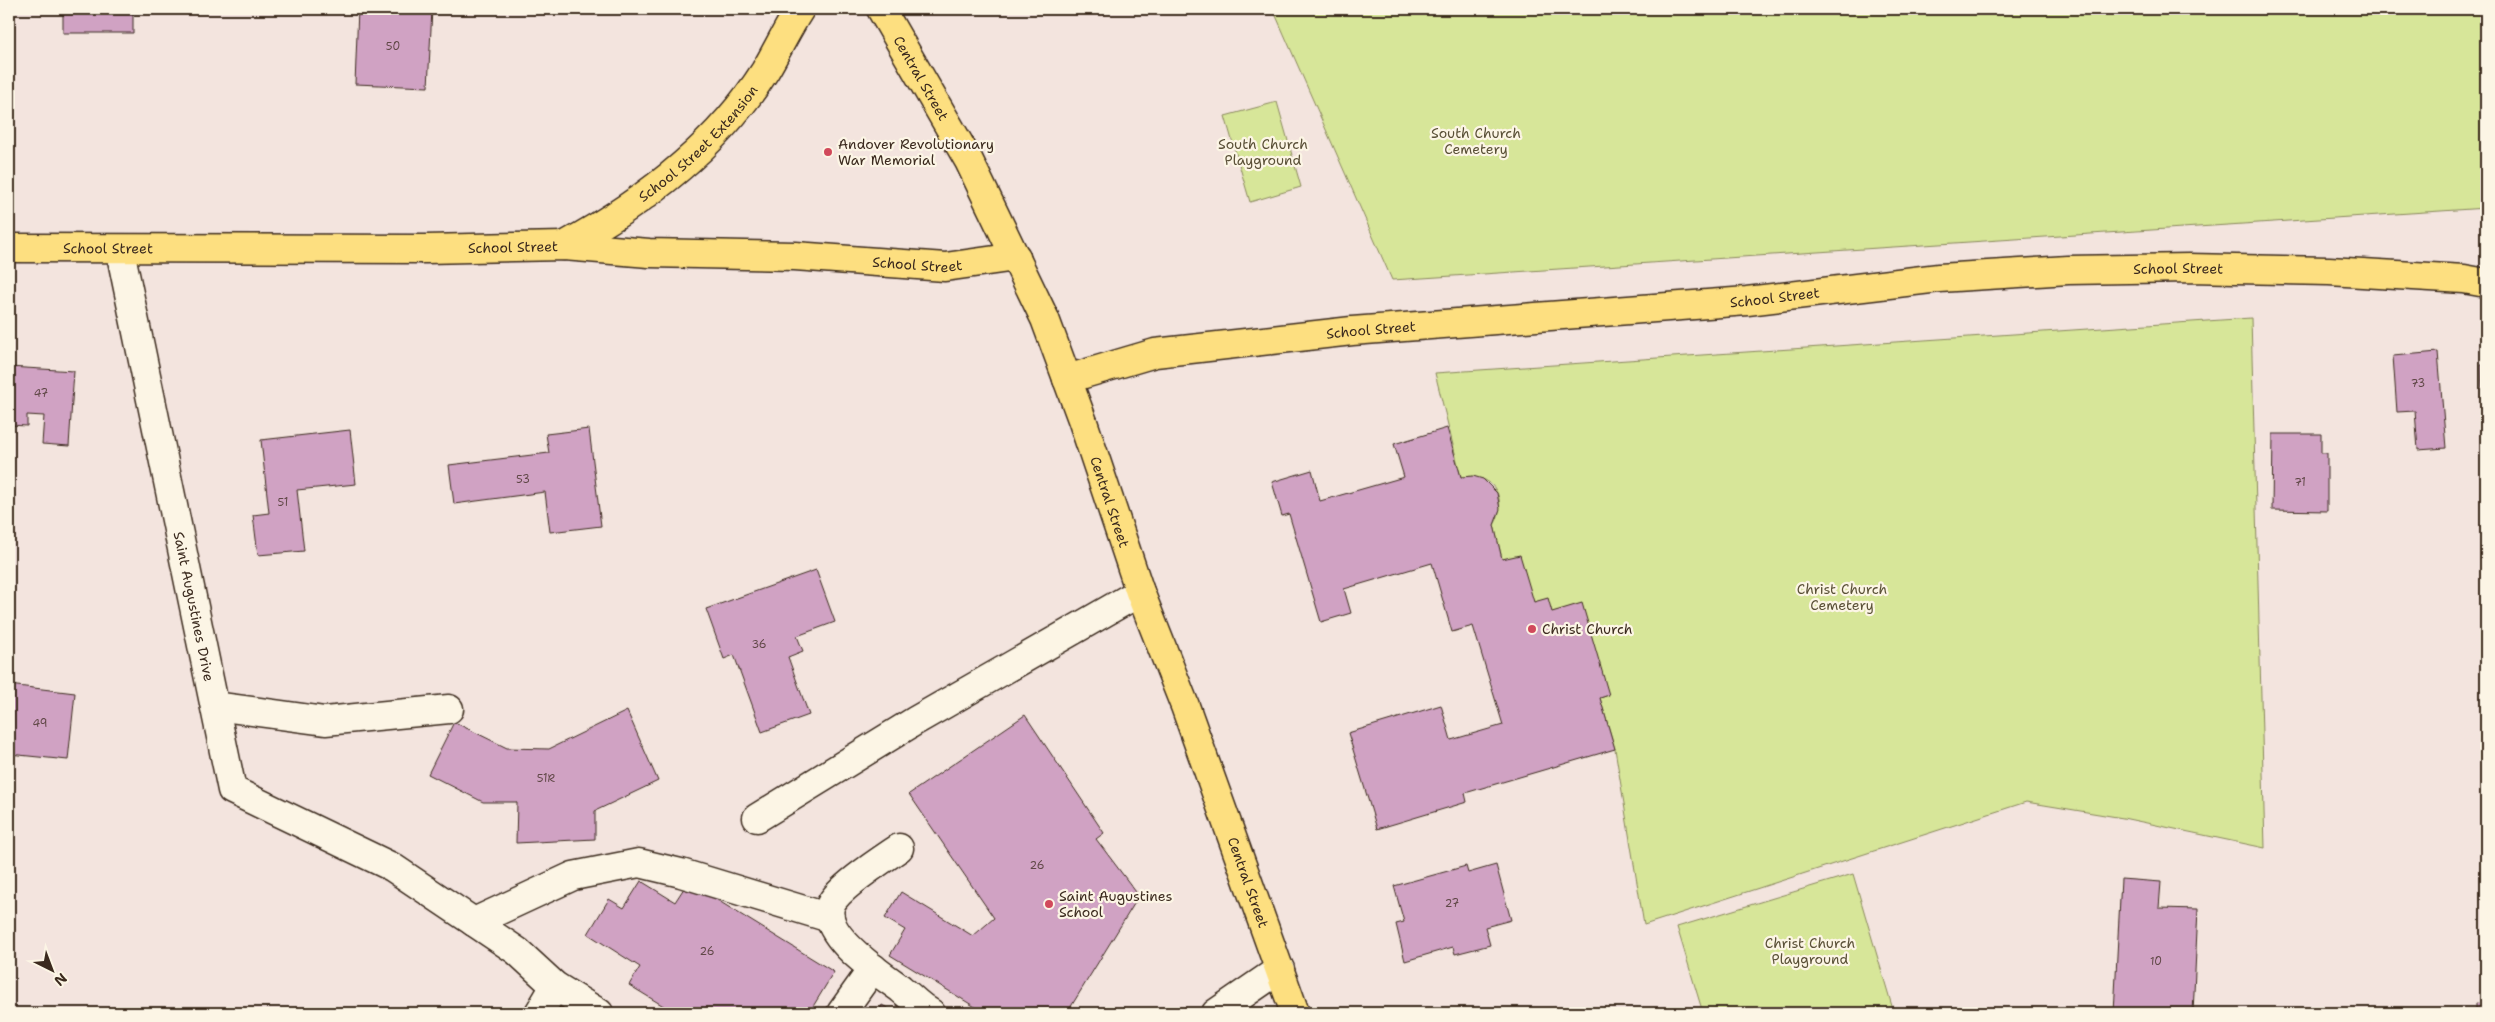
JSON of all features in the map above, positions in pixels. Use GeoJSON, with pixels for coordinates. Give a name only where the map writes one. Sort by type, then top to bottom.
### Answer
{"type":"FeatureCollection","features":[{"type":"Feature","properties":{"kind":"main road","name":"School Street Extension"},"geometry":{"type":"LineString","coordinates":[[564,246],[607,223],[689,159],[724,125],[764,72],[800,9]]}},
{"type":"Feature","properties":{"kind":"main road","name":"Central Street"},"geometry":{"type":"LineString","coordinates":[[881,9],[969,161],[1045,319],[1140,592],[1185,706],[1295,1013]]}},
{"type":"Feature","properties":{"kind":"main road","name":"School Street"},"geometry":{"type":"LineString","coordinates":[[9,248],[120,250],[426,249],[564,246],[649,253],[794,256],[945,267],[1016,257]]}},
{"type":"Feature","properties":{"kind":"main road","name":"School Street"},"geometry":{"type":"LineString","coordinates":[[1067,379],[1155,353],[1352,331],[1747,301],[1939,278],[2068,270],[2189,268],[2329,271],[2464,279],[2486,283]]}},
{"type":"Feature","properties":{"kind":"street","name":"Saint Augustines Drive"},"geometry":{"type":"LineString","coordinates":[[120,250],[232,790],[392,867],[474,922]]}},
{"type":"Feature","properties":{"kind":"street"},"geometry":{"type":"LineString","coordinates":[[757,818],[915,721],[1140,592]]}},
{"type":"Feature","properties":{"kind":"street"},"geometry":{"type":"LineString","coordinates":[[215,706],[325,721],[449,709]]}},
{"type":"Feature","properties":{"kind":"street"},"geometry":{"type":"LineString","coordinates":[[899,848],[840,892],[831,905],[830,918],[840,936],[856,955],[931,1013]]}},
{"type":"Feature","properties":{"kind":"street"},"geometry":{"type":"LineString","coordinates":[[474,922],[573,876],[639,863],[681,873],[830,918]]}},
{"type":"Feature","properties":{"kind":"street"},"geometry":{"type":"LineString","coordinates":[[474,922],[517,951],[555,986],[599,1013]]}},
{"type":"Feature","properties":{"kind":"street"},"geometry":{"type":"LineString","coordinates":[[841,1013],[874,968]]}},
{"type":"Feature","properties":{"kind":"street"},"geometry":{"type":"LineString","coordinates":[[1216,1013],[1280,969]]}},
{"type":"Feature","properties":{"kind":"street"},"geometry":{"type":"LineString","coordinates":[[539,1013],[555,986]]}},
{"type":"Feature","properties":{"kind":"green space","name":"South Church Cemetery"},"geometry":{"type":"Polygon","coordinates":[[[1273,9],[2486,9],[2486,208],[1392,280],[1273,9]]]}},
{"type":"Feature","properties":{"kind":"green space","name":"South Church Playground"},"geometry":{"type":"Polygon","coordinates":[[[1277,102],[1301,187],[1250,202],[1225,116],[1277,102]]]}},
{"type":"Feature","properties":{"kind":"green space","name":"Christ Church Cemetery"},"geometry":{"type":"Polygon","coordinates":[[[2251,318],[2265,848],[2123,818],[2026,802],[1644,925],[1615,749],[1600,698],[1609,695],[1552,612],[1534,602],[1502,559],[1494,525],[1500,507],[1498,494],[1491,484],[1485,480],[1461,477],[1435,373],[2251,318]]]}},
{"type":"Feature","properties":{"kind":"green space","name":"Christ Church Playground"},"geometry":{"type":"Polygon","coordinates":[[[1853,874],[1894,1013],[1703,1013],[1677,927],[1853,874]]]}},
{"type":"Feature","properties":{"kind":"building"},"geometry":{"type":"Polygon","coordinates":[[[63,9],[133,9],[133,33],[63,33],[63,9]]]}},
{"type":"Feature","properties":{"kind":"building"},"geometry":{"type":"Polygon","coordinates":[[[358,9],[432,9],[428,87],[355,84],[358,9]]]}},
{"type":"Feature","properties":{"kind":"building"},"geometry":{"type":"Polygon","coordinates":[[[2438,352],[2446,448],[2418,450],[2415,411],[2397,412],[2393,356],[2438,352]]]}},
{"type":"Feature","properties":{"kind":"building"},"geometry":{"type":"Polygon","coordinates":[[[2481,365],[2486,365],[2486,456],[2484,456],[2481,365]]]}},
{"type":"Feature","properties":{"kind":"building"},"geometry":{"type":"Polygon","coordinates":[[[9,367],[74,371],[69,446],[42,444],[44,416],[27,415],[27,426],[9,425],[9,367]]]}},
{"type":"Feature","properties":{"kind":"building","name":"Christ Church"},"geometry":{"type":"Polygon","coordinates":[[[1447,428],[1461,477],[1473,476],[1483,479],[1497,493],[1500,509],[1494,525],[1502,559],[1520,555],[1534,602],[1548,598],[1552,612],[1582,603],[1609,695],[1600,698],[1615,749],[1465,793],[1467,802],[1377,829],[1348,733],[1441,705],[1451,740],[1503,725],[1473,626],[1452,632],[1432,563],[1344,589],[1351,613],[1321,622],[1289,514],[1282,516],[1272,482],[1312,470],[1320,501],[1404,477],[1394,444],[1447,428]]]}},
{"type":"Feature","properties":{"kind":"building"},"geometry":{"type":"Polygon","coordinates":[[[589,429],[601,526],[550,532],[545,492],[454,504],[449,465],[549,453],[546,434],[589,429]]]}},
{"type":"Feature","properties":{"kind":"building"},"geometry":{"type":"Polygon","coordinates":[[[350,430],[356,484],[297,490],[304,551],[258,555],[253,515],[269,513],[261,440],[350,430]]]}},
{"type":"Feature","properties":{"kind":"building"},"geometry":{"type":"Polygon","coordinates":[[[2273,434],[2321,434],[2321,453],[2327,453],[2327,511],[2272,510],[2273,434]]]}},
{"type":"Feature","properties":{"kind":"building"},"geometry":{"type":"Polygon","coordinates":[[[816,570],[835,622],[797,636],[803,651],[788,657],[809,715],[762,732],[734,655],[724,659],[706,609],[816,570]]]}},
{"type":"Feature","properties":{"kind":"building"},"geometry":{"type":"Polygon","coordinates":[[[9,685],[75,693],[68,760],[9,754],[9,685]]]}},
{"type":"Feature","properties":{"kind":"building"},"geometry":{"type":"Polygon","coordinates":[[[627,711],[658,781],[595,811],[595,839],[516,843],[517,802],[483,802],[428,774],[454,722],[507,748],[549,749],[627,711]]]}},
{"type":"Feature","properties":{"kind":"building"},"geometry":{"type":"Polygon","coordinates":[[[1025,715],[1104,833],[1096,839],[1139,896],[1067,1013],[985,1013],[890,955],[905,930],[885,918],[901,892],[973,936],[994,918],[909,794],[1025,715]]]}},
{"type":"Feature","properties":{"kind":"building"},"geometry":{"type":"Polygon","coordinates":[[[1496,865],[1511,920],[1485,927],[1490,945],[1455,954],[1453,947],[1405,961],[1396,924],[1404,922],[1394,886],[1466,866],[1468,873],[1496,865]]]}},
{"type":"Feature","properties":{"kind":"building"},"geometry":{"type":"Polygon","coordinates":[[[2121,879],[2161,882],[2159,908],[2198,909],[2193,1013],[2114,1013],[2121,879]]]}},
{"type":"Feature","properties":{"kind":"building"},"geometry":{"type":"Polygon","coordinates":[[[641,881],[675,902],[688,882],[834,972],[809,1013],[675,1013],[629,985],[640,967],[588,934],[609,899],[624,908],[641,881]]]}},
{"type":"Feature","properties":{"kind":"building"},"geometry":{"type":"Polygon","coordinates":[[[2484,995],[2486,995],[2486,1013],[2476,1013],[2476,1003],[2484,1004],[2484,995]]]}},
{"type":"Feature","properties":{"kind":"building"},"geometry":{"type":"Polygon","coordinates":[[[882,1005],[897,1013],[878,1013],[882,1005]]]}},
{"type":"Feature","properties":{"kind":"place","name":"Andover Revolutionary War Memorial"},"geometry":{"type":"Point","coordinates":[828,152]}},
{"type":"Feature","properties":{"kind":"place","name":"Christ Church"},"geometry":{"type":"Point","coordinates":[1532,629]}},
{"type":"Feature","properties":{"kind":"place","name":"Saint Augustines School"},"geometry":{"type":"Point","coordinates":[1049,904]}}]}
